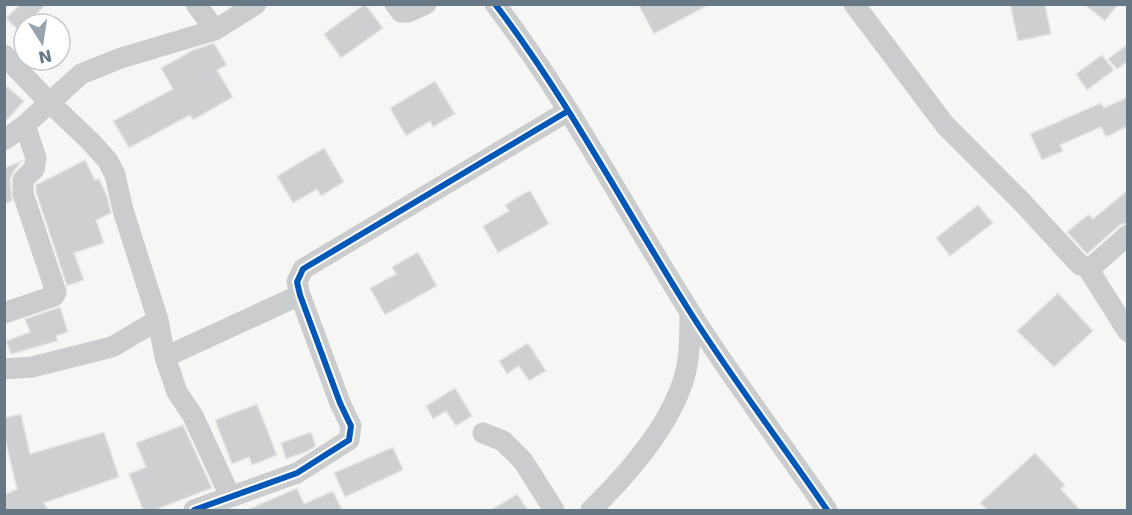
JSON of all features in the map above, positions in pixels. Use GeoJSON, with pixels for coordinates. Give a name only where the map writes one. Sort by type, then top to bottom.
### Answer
{"type":"FeatureCollection","features":[{"type":"Feature","properties":{"kind":"street"},"geometry":{"type":"LineString","coordinates":[[196,4],[214,30]]}},
{"type":"Feature","properties":{"kind":"street"},"geometry":{"type":"LineString","coordinates":[[4,140],[25,125],[81,74],[121,58],[214,30],[256,4]]}},
{"type":"Feature","properties":{"kind":"street"},"geometry":{"type":"LineString","coordinates":[[395,4],[401,12],[408,12],[426,4]]}},
{"type":"Feature","properties":{"kind":"street"},"geometry":{"type":"LineString","coordinates":[[495,4],[518,34],[603,165],[690,313],[827,510]]}},
{"type":"Feature","properties":{"kind":"street"},"geometry":{"type":"LineString","coordinates":[[855,4],[945,125],[1022,202],[1080,265],[1087,267],[1094,265],[1128,235]]}},
{"type":"Feature","properties":{"kind":"street"},"geometry":{"type":"LineString","coordinates":[[4,55],[91,142],[108,162],[115,175],[123,210],[158,320],[165,357],[177,392],[193,416],[230,496]]}},
{"type":"Feature","properties":{"kind":"street"},"geometry":{"type":"LineString","coordinates":[[194,510],[297,473],[349,440],[351,426],[340,404],[300,295],[297,282],[303,269],[568,111]]}},
{"type":"Feature","properties":{"kind":"street"},"geometry":{"type":"LineString","coordinates":[[4,313],[54,296],[56,292],[23,194],[22,180],[34,169],[36,158],[25,125]]}},
{"type":"Feature","properties":{"kind":"street"},"geometry":{"type":"LineString","coordinates":[[1087,267],[1128,332]]}},
{"type":"Feature","properties":{"kind":"street"},"geometry":{"type":"LineString","coordinates":[[165,357],[300,295]]}},
{"type":"Feature","properties":{"kind":"street"},"geometry":{"type":"LineString","coordinates":[[591,510],[630,470],[664,423],[678,392],[688,361],[690,313]]}},
{"type":"Feature","properties":{"kind":"street"},"geometry":{"type":"LineString","coordinates":[[4,369],[32,367],[112,347],[158,320]]}},
{"type":"Feature","properties":{"kind":"street"},"geometry":{"type":"LineString","coordinates":[[483,433],[502,441],[523,461],[554,510]]}},
{"type":"Feature","properties":{"kind":"building"},"geometry":{"type":"Polygon","coordinates":[[[21,4],[46,4],[38,12],[12,12],[21,4]]]}},
{"type":"Feature","properties":{"kind":"building"},"geometry":{"type":"Polygon","coordinates":[[[365,4],[383,28],[341,58],[324,34],[365,4]]]}},
{"type":"Feature","properties":{"kind":"building"},"geometry":{"type":"Polygon","coordinates":[[[638,4],[710,4],[654,34],[638,4]]]}},
{"type":"Feature","properties":{"kind":"building"},"geometry":{"type":"Polygon","coordinates":[[[1010,4],[1045,4],[1051,34],[1018,41],[1010,4]]]}},
{"type":"Feature","properties":{"kind":"building"},"geometry":{"type":"Polygon","coordinates":[[[1084,4],[1118,4],[1105,21],[1084,4]]]}},
{"type":"Feature","properties":{"kind":"building"},"geometry":{"type":"Polygon","coordinates":[[[12,12],[12,24],[6,18],[12,12]]]}},
{"type":"Feature","properties":{"kind":"building"},"geometry":{"type":"Polygon","coordinates":[[[214,43],[227,65],[217,70],[233,97],[193,120],[190,115],[129,148],[113,121],[173,89],[161,68],[193,50],[214,43]]]}},
{"type":"Feature","properties":{"kind":"building"},"geometry":{"type":"Polygon","coordinates":[[[1128,44],[1128,61],[1117,69],[1108,59],[1128,44]]]}},
{"type":"Feature","properties":{"kind":"building"},"geometry":{"type":"Polygon","coordinates":[[[1102,55],[1114,70],[1087,90],[1076,74],[1102,55]]]}},
{"type":"Feature","properties":{"kind":"building"},"geometry":{"type":"Polygon","coordinates":[[[435,81],[455,114],[433,127],[430,121],[406,136],[390,108],[435,81]]]}},
{"type":"Feature","properties":{"kind":"building"},"geometry":{"type":"Polygon","coordinates":[[[4,84],[24,101],[4,123],[4,84]]]}},
{"type":"Feature","properties":{"kind":"building"},"geometry":{"type":"Polygon","coordinates":[[[1128,97],[1128,126],[1106,137],[1101,127],[1060,145],[1063,151],[1042,160],[1030,134],[1101,103],[1104,108],[1128,97]]]}},
{"type":"Feature","properties":{"kind":"building"},"geometry":{"type":"Polygon","coordinates":[[[324,148],[344,182],[321,196],[317,189],[293,203],[277,176],[324,148]]]}},
{"type":"Feature","properties":{"kind":"building"},"geometry":{"type":"Polygon","coordinates":[[[85,160],[95,180],[99,179],[107,196],[111,213],[96,220],[104,243],[74,253],[84,280],[67,286],[36,192],[36,185],[85,160]]]}},
{"type":"Feature","properties":{"kind":"building"},"geometry":{"type":"Polygon","coordinates":[[[22,161],[10,179],[12,201],[4,204],[4,168],[22,161]]]}},
{"type":"Feature","properties":{"kind":"building"},"geometry":{"type":"Polygon","coordinates":[[[530,190],[549,224],[498,253],[483,226],[509,211],[505,205],[530,190]]]}},
{"type":"Feature","properties":{"kind":"building"},"geometry":{"type":"Polygon","coordinates":[[[1128,190],[1128,223],[1120,225],[1087,254],[1067,232],[1089,214],[1093,219],[1128,190]]]}},
{"type":"Feature","properties":{"kind":"building"},"geometry":{"type":"Polygon","coordinates":[[[978,205],[993,223],[950,256],[936,238],[978,205]]]}},
{"type":"Feature","properties":{"kind":"building"},"geometry":{"type":"Polygon","coordinates":[[[418,252],[437,286],[385,315],[370,288],[396,274],[392,267],[418,252]]]}},
{"type":"Feature","properties":{"kind":"building"},"geometry":{"type":"Polygon","coordinates":[[[1058,293],[1093,331],[1054,367],[1017,331],[1058,293]]]}},
{"type":"Feature","properties":{"kind":"building"},"geometry":{"type":"Polygon","coordinates":[[[60,307],[68,332],[56,336],[58,341],[11,354],[6,341],[30,332],[25,319],[60,307]]]}},
{"type":"Feature","properties":{"kind":"building"},"geometry":{"type":"Polygon","coordinates":[[[528,343],[546,371],[529,381],[519,366],[507,374],[499,361],[528,343]]]}},
{"type":"Feature","properties":{"kind":"building"},"geometry":{"type":"Polygon","coordinates":[[[455,388],[472,416],[456,426],[446,411],[433,419],[426,406],[455,388]]]}},
{"type":"Feature","properties":{"kind":"building"},"geometry":{"type":"Polygon","coordinates":[[[257,404],[277,455],[252,465],[249,457],[232,464],[215,420],[257,404]]]}},
{"type":"Feature","properties":{"kind":"building"},"geometry":{"type":"Polygon","coordinates":[[[21,414],[30,454],[104,432],[119,477],[44,503],[48,510],[4,510],[4,495],[17,489],[4,434],[4,418],[21,414]]]}},
{"type":"Feature","properties":{"kind":"building"},"geometry":{"type":"Polygon","coordinates":[[[183,425],[212,488],[155,510],[143,510],[129,474],[146,467],[136,443],[183,425]]]}},
{"type":"Feature","properties":{"kind":"building"},"geometry":{"type":"Polygon","coordinates":[[[311,432],[316,446],[286,459],[281,443],[311,432]]]}},
{"type":"Feature","properties":{"kind":"building"},"geometry":{"type":"Polygon","coordinates":[[[393,447],[403,470],[345,497],[334,473],[393,447]]]}},
{"type":"Feature","properties":{"kind":"building"},"geometry":{"type":"Polygon","coordinates":[[[1035,453],[1065,485],[1061,489],[1080,510],[987,510],[980,503],[1035,453]]]}},
{"type":"Feature","properties":{"kind":"building"},"geometry":{"type":"Polygon","coordinates":[[[297,488],[304,504],[333,491],[342,510],[247,510],[297,488]]]}},
{"type":"Feature","properties":{"kind":"building"},"geometry":{"type":"Polygon","coordinates":[[[517,494],[528,510],[491,510],[517,494]]]}},
{"type":"Feature","properties":{"kind":"cycle path"},"geometry":{"type":"LineString","coordinates":[[495,4],[548,79],[706,337],[827,510]]}},
{"type":"Feature","properties":{"kind":"cycle path"},"geometry":{"type":"LineString","coordinates":[[194,510],[297,473],[349,440],[351,426],[340,403],[300,295],[297,282],[303,269],[568,111]]}}]}
